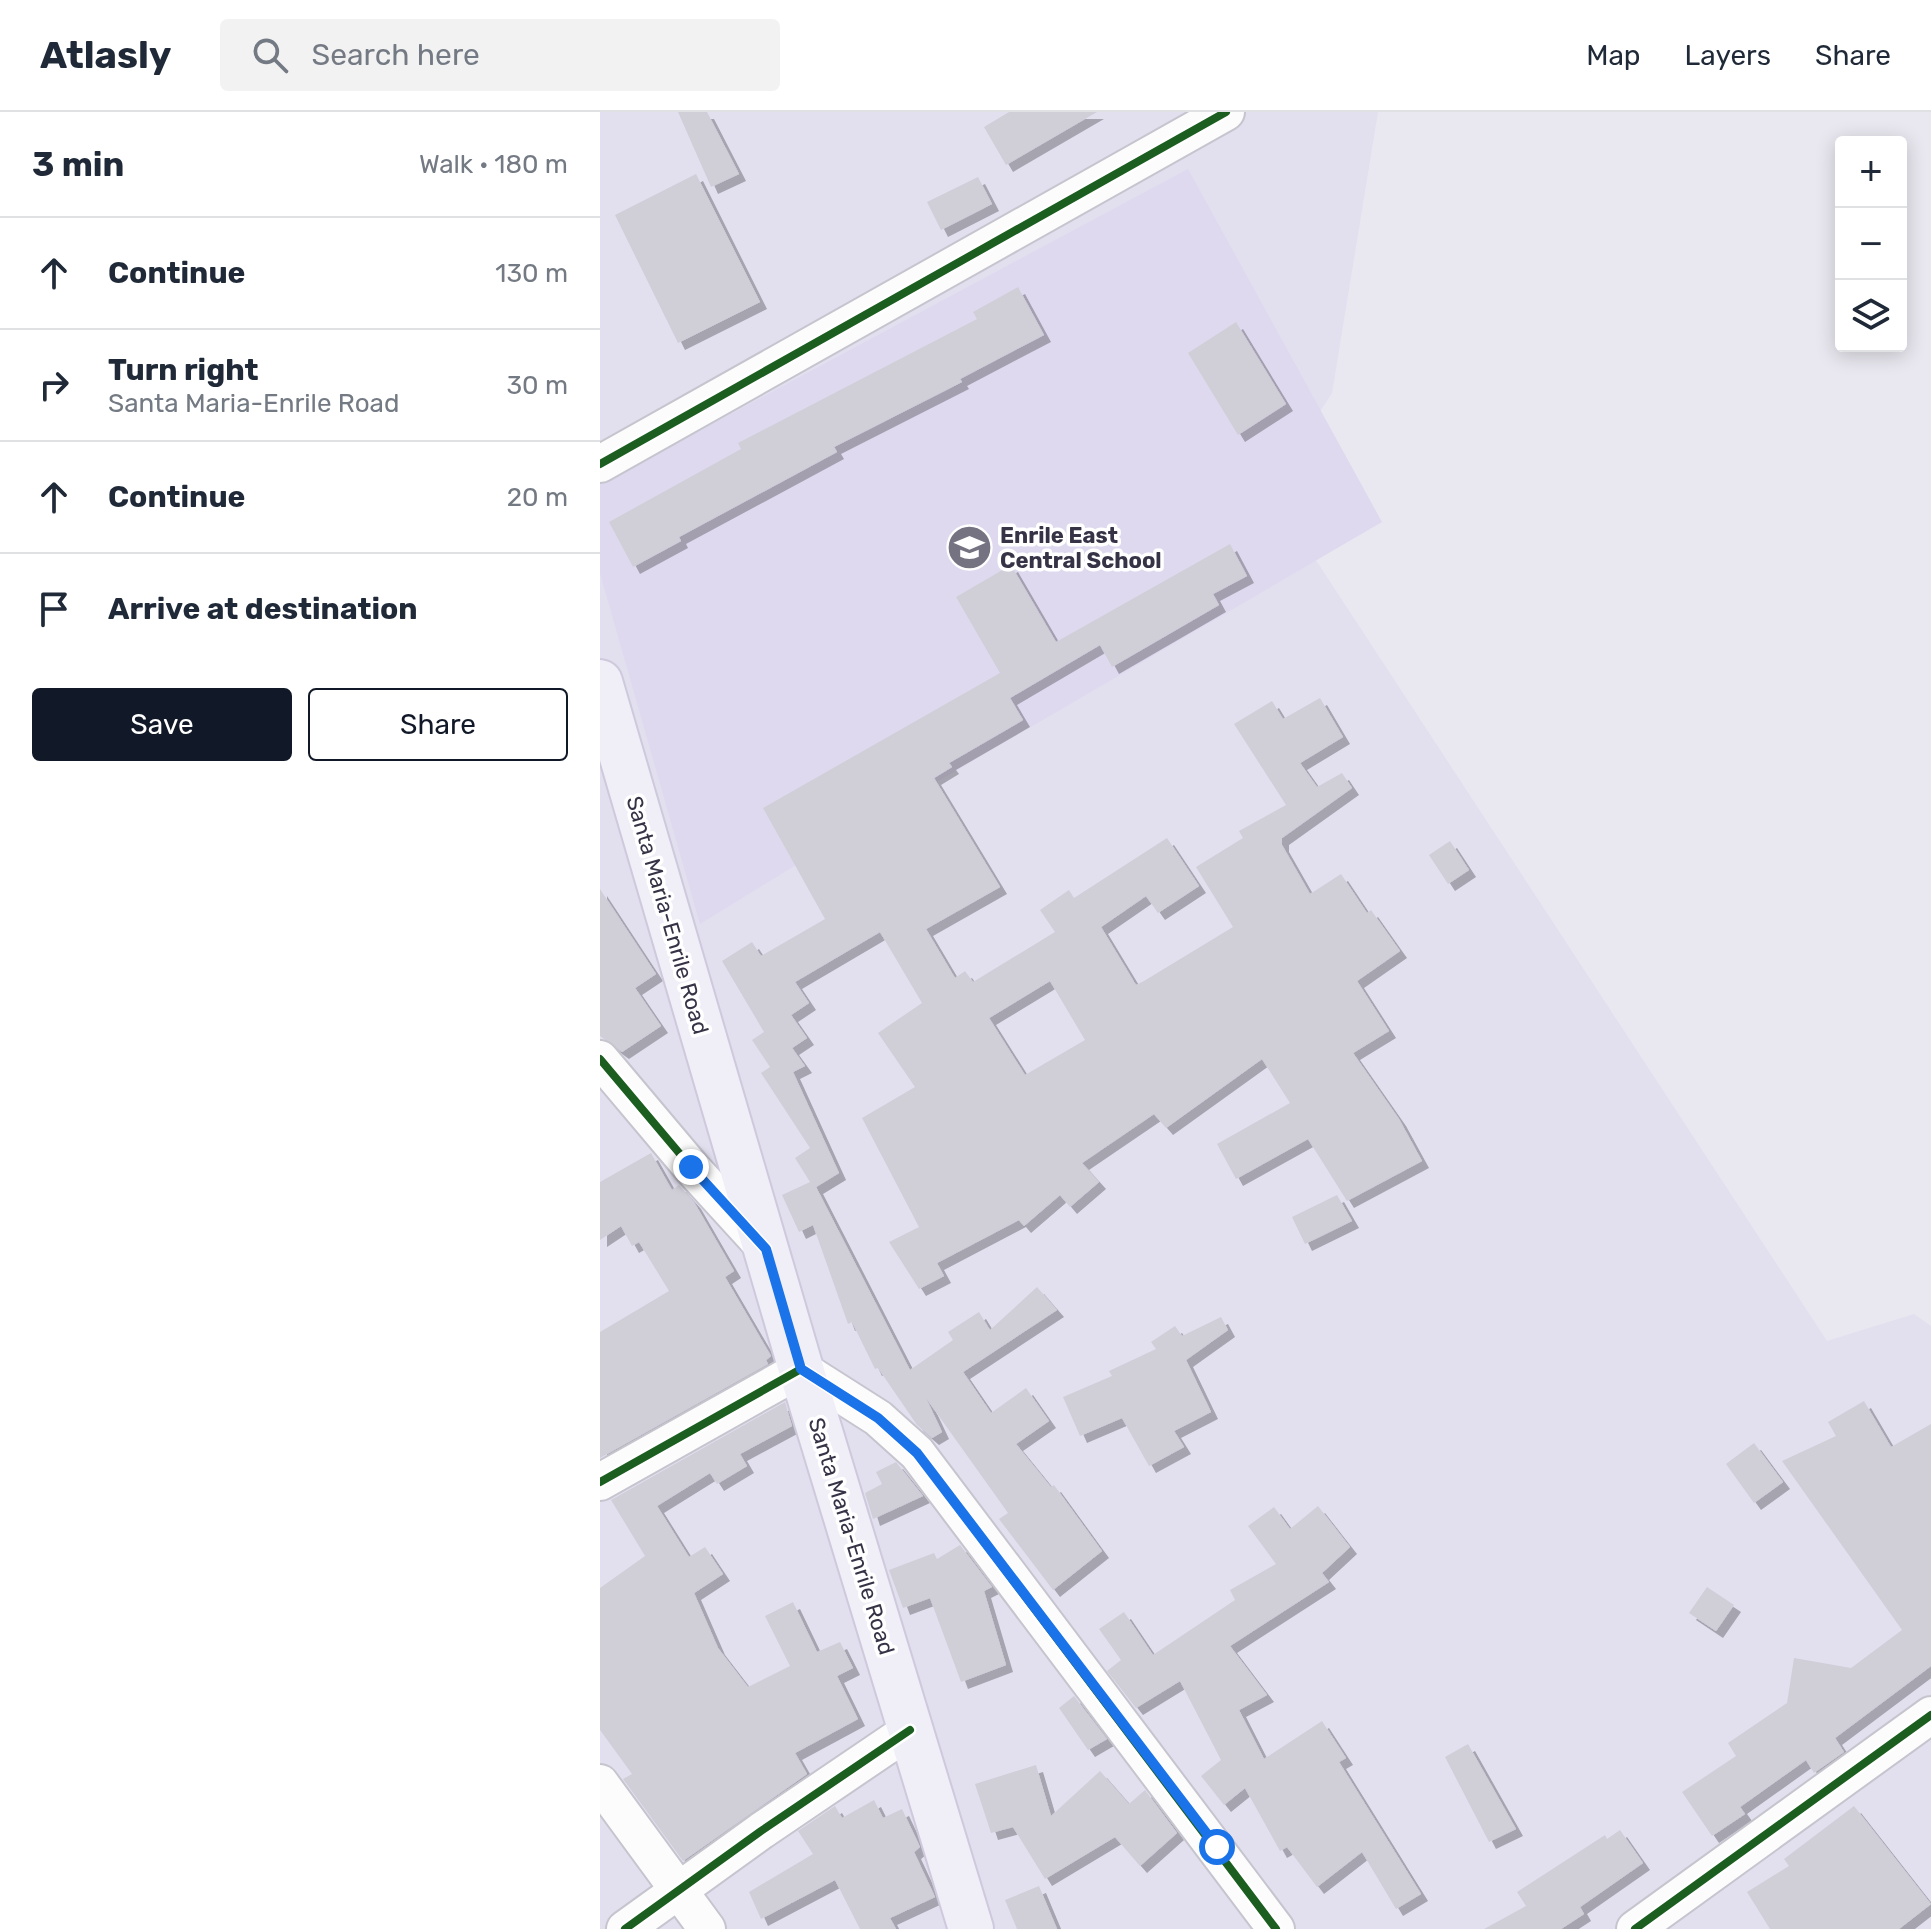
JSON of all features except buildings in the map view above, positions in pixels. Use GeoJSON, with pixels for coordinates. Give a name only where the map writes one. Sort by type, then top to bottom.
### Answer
{"type":"FeatureCollection","features":[{"type":"Feature","properties":{"kind":"main road","name":"Santa Maria-Enrile Road"},"geometry":{"type":"LineString","coordinates":[[600,682],[801,1369],[971,1929]]}},
{"type":"Feature","properties":{"kind":"street"},"geometry":{"type":"LineString","coordinates":[[600,464],[1226,112]]}},
{"type":"Feature","properties":{"kind":"street"},"geometry":{"type":"LineString","coordinates":[[600,1059],[691,1167],[766,1249]]}},
{"type":"Feature","properties":{"kind":"street"},"geometry":{"type":"LineString","coordinates":[[600,1482],[801,1369],[878,1418],[917,1453],[1276,1929]]}},
{"type":"Feature","properties":{"kind":"street"},"geometry":{"type":"LineString","coordinates":[[1635,1929],[1931,1715]]}},
{"type":"Feature","properties":{"kind":"street"},"geometry":{"type":"LineString","coordinates":[[625,1929],[910,1730]]}},
{"type":"Feature","properties":{"kind":"street"},"geometry":{"type":"LineString","coordinates":[[600,1783],[707,1929]]}},
{"type":"Feature","properties":{"kind":"shaded area"},"geometry":{"type":"Polygon","coordinates":[[[600,112],[1378,112],[1332,393],[1270,490],[1827,1341],[1914,1314],[1931,1326],[1931,1929],[600,1929],[600,112]]]}},
{"type":"Feature","properties":{"kind":"shaded area","name":"Enrile East Central School"},"geometry":{"type":"Polygon","coordinates":[[[1188,169],[1382,522],[825,847],[700,924],[600,573],[600,484],[1188,169]]]}},
{"type":"Feature","properties":{"kind":"cycle path"},"geometry":{"type":"LineString","coordinates":[[600,464],[1226,112]]}},
{"type":"Feature","properties":{"kind":"cycle path"},"geometry":{"type":"LineString","coordinates":[[600,1059],[691,1167],[766,1249]]}},
{"type":"Feature","properties":{"kind":"cycle path"},"geometry":{"type":"LineString","coordinates":[[600,1482],[801,1369],[878,1418],[917,1453],[1276,1929]]}},
{"type":"Feature","properties":{"kind":"cycle path"},"geometry":{"type":"LineString","coordinates":[[1635,1929],[1931,1715]]}},
{"type":"Feature","properties":{"kind":"cycle path"},"geometry":{"type":"LineString","coordinates":[[625,1929],[761,1831],[910,1730]]}},
{"type":"Feature","properties":{"kind":"place","name":"Enrile East Central School"},"geometry":{"type":"Point","coordinates":[969,548]}},
{"type":"Feature","properties":{"kind":"route"},"geometry":{"type":"LineString","coordinates":[[691,1167],[766,1249],[801,1369],[878,1418],[917,1453],[1217,1847]]}}]}
